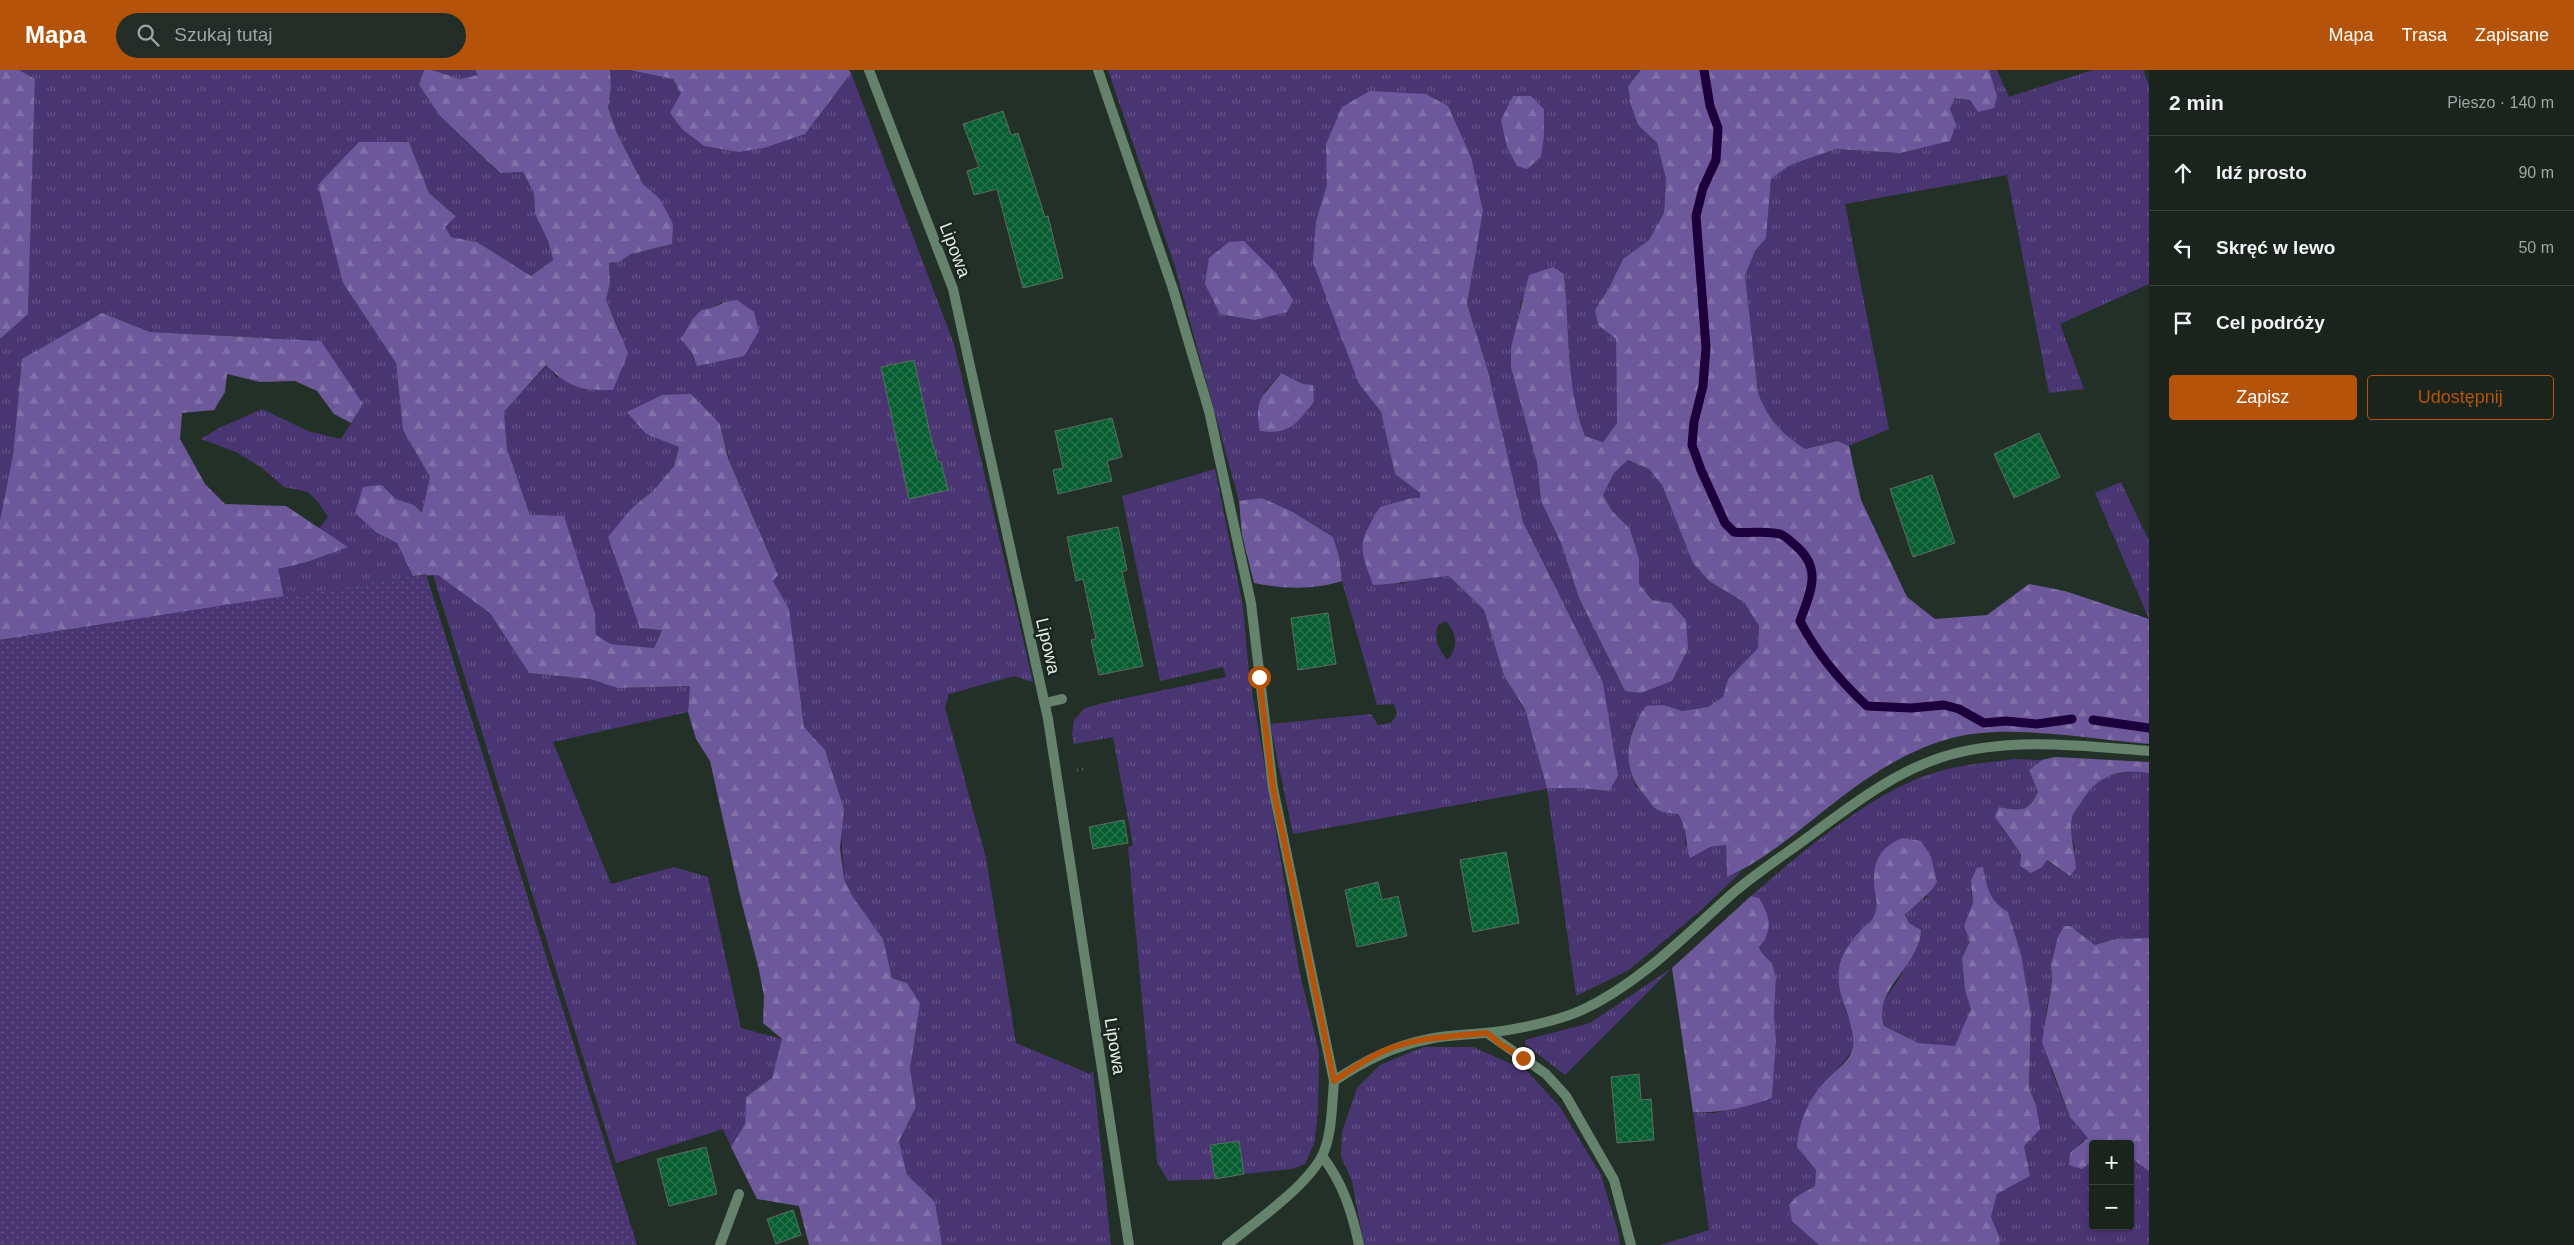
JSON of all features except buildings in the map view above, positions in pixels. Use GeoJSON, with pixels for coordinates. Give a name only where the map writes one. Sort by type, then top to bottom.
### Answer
{"type":"FeatureCollection","features":[{"type":"Feature","properties":{"kind":"street","name":"Lipowa"},"geometry":{"type":"LineString","coordinates":[[869,70],[953,289],[1044,703],[1129,1245]]}},
{"type":"Feature","properties":{"kind":"street"},"geometry":{"type":"LineString","coordinates":[[1098,70],[1173,289],[1209,412],[1250,603],[1273,788],[1334,1081],[1330,1121],[1322,1156],[1308,1176],[1227,1245]]}},
{"type":"Feature","properties":{"kind":"street"},"geometry":{"type":"LineString","coordinates":[[1044,703],[1062,699]]}},
{"type":"Feature","properties":{"kind":"street"},"geometry":{"type":"LineString","coordinates":[[1334,1081],[1362,1062],[1391,1048],[1430,1038],[1487,1033],[1560,1018],[1581,1011],[1603,999],[1682,939],[1736,890],[1856,802],[1912,769],[1947,755],[1976,749],[2032,744],[2149,751]]}},
{"type":"Feature","properties":{"kind":"street"},"geometry":{"type":"LineString","coordinates":[[1487,1033],[1546,1074],[1566,1096],[1614,1180],[1631,1245]]}},
{"type":"Feature","properties":{"kind":"street"},"geometry":{"type":"LineString","coordinates":[[1322,1156],[1336,1174],[1348,1200],[1359,1245]]}},
{"type":"Feature","properties":{"kind":"street"},"geometry":{"type":"LineString","coordinates":[[720,1245],[739,1194]]}},
{"type":"Feature","properties":{"kind":"green space"},"geometry":{"type":"Polygon","coordinates":[[[0,70],[19,70],[35,79],[28,314],[0,339],[0,70]]]}},
{"type":"Feature","properties":{"kind":"green space"},"geometry":{"type":"Polygon","coordinates":[[[19,70],[424,70],[419,85],[440,116],[499,173],[523,172],[534,193],[535,214],[548,241],[553,260],[531,276],[477,242],[451,237],[444,227],[456,215],[429,193],[409,142],[343,283],[396,363],[403,430],[430,477],[423,514],[414,505],[396,499],[382,485],[377,533],[397,543],[413,576],[284,597],[278,569],[307,562],[347,547],[319,528],[328,517],[318,502],[308,492],[284,487],[262,468],[236,452],[201,439],[219,428],[262,409],[308,431],[341,439],[363,404],[320,341],[150,332],[102,313],[22,359],[13,456],[0,520],[0,339],[28,313],[35,79],[19,70]]]}},
{"type":"Feature","properties":{"kind":"green space"},"geometry":{"type":"Polygon","coordinates":[[[424,70],[432,70],[460,79],[478,75],[475,70],[610,70],[611,88],[608,108],[617,133],[643,184],[660,199],[673,224],[672,244],[631,254],[619,262],[609,263],[610,283],[606,300],[628,353],[613,390],[584,389],[562,379],[546,365],[504,412],[507,449],[530,515],[564,516],[595,614],[596,635],[611,644],[654,648],[662,630],[640,628],[608,537],[631,509],[654,490],[674,466],[679,447],[646,434],[627,412],[662,395],[691,394],[720,424],[728,458],[778,575],[773,581],[789,609],[804,727],[825,750],[844,809],[840,848],[844,879],[853,897],[883,939],[892,978],[907,983],[920,1003],[910,1069],[916,1107],[899,1141],[907,1175],[935,1202],[942,1245],[809,1245],[799,1206],[757,1199],[731,1147],[745,1124],[746,1097],[772,1078],[782,1039],[763,1023],[764,996],[759,970],[741,900],[710,761],[696,739],[688,712],[690,686],[617,688],[590,679],[529,673],[490,613],[438,575],[413,576],[397,543],[377,533],[355,513],[363,487],[382,485],[396,499],[414,505],[422,513],[430,477],[403,430],[396,363],[343,283],[318,185],[359,142],[409,142],[429,193],[456,216],[445,227],[451,237],[477,242],[531,276],[553,260],[548,241],[535,214],[534,193],[523,172],[500,173],[440,116],[419,85],[424,70]]]}},
{"type":"Feature","properties":{"kind":"green space"},"geometry":{"type":"Polygon","coordinates":[[[432,70],[475,70],[479,75],[460,79],[432,70]]]}},
{"type":"Feature","properties":{"kind":"green space"},"geometry":{"type":"Polygon","coordinates":[[[610,70],[629,70],[673,79],[681,93],[805,134],[851,73],[954,344],[1033,682],[1014,676],[949,694],[945,707],[986,858],[1016,1043],[1090,1074],[1093,1071],[1111,1245],[942,1245],[935,1202],[907,1175],[899,1141],[916,1107],[910,1069],[920,1003],[907,983],[892,978],[883,939],[853,897],[844,879],[841,831],[844,809],[825,750],[804,727],[789,609],[772,581],[778,574],[730,462],[720,424],[646,434],[679,447],[674,466],[654,490],[631,509],[662,629],[654,648],[611,644],[596,635],[595,614],[530,515],[507,449],[504,412],[547,365],[557,378],[621,334],[606,300],[610,283],[609,263],[619,262],[631,254],[672,244],[660,199],[643,184],[617,133],[608,108],[611,88],[610,70]],[[723,301],[711,309],[700,310],[690,351],[697,366],[723,301]]]}},
{"type":"Feature","properties":{"kind":"green space"},"geometry":{"type":"Polygon","coordinates":[[[629,70],[849,70],[851,73],[805,134],[764,148],[739,152],[704,146],[682,129],[670,113],[681,93],[673,79],[629,70]]]}},
{"type":"Feature","properties":{"kind":"green space"},"geometry":{"type":"Polygon","coordinates":[[[1108,70],[1641,70],[1628,86],[1638,125],[1657,143],[1666,179],[1664,213],[1649,240],[1623,259],[1609,288],[1595,310],[1598,325],[1616,339],[1617,423],[1603,442],[1585,436],[1574,397],[1571,377],[1564,273],[1521,301],[1511,368],[1537,463],[1541,501],[1561,543],[1579,598],[1625,691],[1671,603],[1652,600],[1639,584],[1639,558],[1630,529],[1612,511],[1603,495],[1614,473],[1628,460],[1649,469],[1662,485],[1693,563],[1709,581],[1744,602],[1759,626],[1758,648],[1728,679],[1723,697],[1708,707],[1682,711],[1664,705],[1634,724],[1629,743],[1630,768],[1635,785],[1658,810],[1678,814],[1686,827],[1685,845],[1710,847],[1726,845],[1727,877],[1742,871],[1699,912],[1629,970],[1576,996],[1547,789],[1293,834],[1270,724],[1371,714],[1378,725],[1391,723],[1397,714],[1394,704],[1377,705],[1342,581],[1339,556],[1333,537],[1293,512],[1263,498],[1239,501],[1175,267],[1108,70]],[[1327,185],[1316,222],[1359,384],[1381,412],[1395,474],[1420,493],[1399,584],[1425,578],[1450,576],[1484,610],[1504,676],[1525,709],[1547,788],[1580,788],[1609,791],[1603,683],[1523,522],[1488,371],[1467,304],[1483,211],[1327,185]],[[1281,373],[1263,393],[1303,384],[1281,373]],[[1446,621],[1438,625],[1436,635],[1439,648],[1447,660],[1455,646],[1454,635],[1446,621]]]}},
{"type":"Feature","properties":{"kind":"green space"},"geometry":{"type":"Polygon","coordinates":[[[1641,70],[1989,70],[1997,96],[1994,108],[1978,112],[1970,100],[1955,98],[1950,109],[1956,124],[1950,141],[1900,153],[1836,149],[1790,165],[1771,179],[1766,238],[1755,251],[1745,275],[1758,393],[1771,419],[1789,437],[1805,449],[1837,441],[1849,446],[1861,500],[1907,597],[1935,619],[1987,615],[2029,584],[2065,591],[2149,619],[2149,744],[2026,732],[1978,733],[1956,737],[1928,746],[1888,765],[1851,790],[1776,848],[1727,877],[1726,845],[1710,847],[1690,858],[1684,826],[1678,814],[1662,812],[1656,809],[1637,785],[1629,763],[1630,739],[1646,706],[1664,705],[1682,711],[1708,707],[1723,697],[1728,679],[1758,648],[1759,626],[1744,602],[1709,581],[1693,563],[1662,485],[1649,469],[1628,460],[1614,473],[1603,495],[1612,511],[1630,529],[1639,558],[1639,584],[1652,600],[1671,603],[1686,620],[1688,649],[1672,681],[1641,693],[1625,691],[1579,598],[1561,543],[1541,501],[1537,463],[1511,368],[1511,348],[1529,275],[1553,267],[1564,274],[1571,377],[1574,397],[1585,436],[1603,442],[1617,423],[1616,339],[1598,325],[1595,310],[1609,288],[1623,259],[1649,240],[1664,213],[1666,179],[1657,143],[1638,125],[1631,105],[1628,86],[1641,70]]]}},
{"type":"Feature","properties":{"kind":"green space"},"geometry":{"type":"Polygon","coordinates":[[[1989,70],[1997,70],[2009,97],[2093,70],[2143,70],[2149,85],[2149,284],[2060,324],[2084,389],[2049,393],[2007,175],[1845,204],[1889,429],[1849,446],[1836,441],[1805,449],[1789,437],[1771,419],[1758,393],[1745,275],[1755,251],[1766,238],[1771,178],[1790,165],[1836,149],[1900,153],[1956,124],[1950,109],[1955,98],[1970,100],[1990,75],[1989,70]]]}},
{"type":"Feature","properties":{"kind":"green space"},"geometry":{"type":"Polygon","coordinates":[[[1370,91],[1426,94],[1448,106],[1471,157],[1483,211],[1467,304],[1488,371],[1523,522],[1603,683],[1618,776],[1609,791],[1580,788],[1547,788],[1525,709],[1504,676],[1484,610],[1449,576],[1373,585],[1368,571],[1363,552],[1364,537],[1380,507],[1412,498],[1420,498],[1420,493],[1395,474],[1381,412],[1359,384],[1313,262],[1316,221],[1327,185],[1326,144],[1342,107],[1370,91]]]}},
{"type":"Feature","properties":{"kind":"green space"},"geometry":{"type":"Polygon","coordinates":[[[1513,96],[1531,96],[1544,109],[1544,136],[1541,157],[1527,169],[1517,166],[1507,147],[1501,120],[1513,96]]]}},
{"type":"Feature","properties":{"kind":"green space"},"geometry":{"type":"Polygon","coordinates":[[[1244,241],[1276,273],[1293,300],[1287,312],[1255,320],[1220,314],[1205,284],[1209,258],[1229,242],[1244,241]]]}},
{"type":"Feature","properties":{"kind":"green space"},"geometry":{"type":"Polygon","coordinates":[[[737,300],[754,312],[759,331],[744,356],[697,366],[692,353],[681,339],[692,320],[701,310],[737,300]]]}},
{"type":"Feature","properties":{"kind":"green space"},"geometry":{"type":"Polygon","coordinates":[[[102,313],[150,332],[321,341],[363,404],[351,423],[334,414],[317,391],[295,381],[260,382],[227,374],[225,392],[214,410],[182,413],[180,439],[205,484],[225,504],[286,506],[348,547],[307,562],[278,569],[284,597],[0,640],[0,520],[13,455],[22,359],[102,313]]]}},
{"type":"Feature","properties":{"kind":"green space"},"geometry":{"type":"Polygon","coordinates":[[[1281,373],[1303,384],[1313,385],[1314,402],[1297,422],[1286,429],[1270,432],[1260,431],[1258,420],[1259,405],[1265,393],[1281,373]]]}},
{"type":"Feature","properties":{"kind":"green space"},"geometry":{"type":"Polygon","coordinates":[[[1215,469],[1243,607],[1249,674],[1300,974],[1319,1052],[1318,1113],[1314,1144],[1305,1164],[1292,1169],[1244,1174],[1238,1141],[1210,1146],[1215,1179],[1168,1181],[1157,1162],[1128,847],[1133,846],[1113,737],[1074,744],[1072,734],[1074,720],[1085,708],[1226,677],[1223,667],[1160,681],[1122,496],[1215,469]]]}},
{"type":"Feature","properties":{"kind":"green space"},"geometry":{"type":"Polygon","coordinates":[[[2121,482],[2149,541],[2149,619],[2095,493],[2121,482]]]}},
{"type":"Feature","properties":{"kind":"green space"},"geometry":{"type":"Polygon","coordinates":[[[1262,498],[1293,512],[1333,537],[1339,556],[1342,581],[1321,586],[1298,588],[1254,583],[1242,535],[1239,501],[1262,498]]]}},
{"type":"Feature","properties":{"kind":"green space"},"geometry":{"type":"Polygon","coordinates":[[[426,574],[637,1245],[0,1245],[0,640],[426,574]]]}},
{"type":"Feature","properties":{"kind":"green space"},"geometry":{"type":"Polygon","coordinates":[[[438,574],[490,613],[529,673],[590,679],[617,688],[690,686],[688,712],[553,742],[611,884],[674,867],[708,877],[741,1028],[782,1039],[772,1078],[746,1097],[745,1124],[731,1147],[723,1129],[616,1163],[433,575],[438,574]]]}},
{"type":"Feature","properties":{"kind":"green space"},"geometry":{"type":"Polygon","coordinates":[[[2055,757],[2149,762],[2149,773],[2119,773],[2102,780],[2088,792],[2076,809],[2072,818],[2071,830],[2076,868],[2070,876],[2047,860],[2042,867],[2031,873],[2020,866],[2021,854],[1995,817],[1999,807],[2018,810],[2031,804],[2038,792],[2029,770],[2042,760],[2055,757]]]}},
{"type":"Feature","properties":{"kind":"green space"},"geometry":{"type":"Polygon","coordinates":[[[2015,759],[2042,760],[2029,770],[2038,792],[2030,804],[2018,810],[1999,807],[2002,828],[2021,854],[2020,866],[2031,873],[2046,860],[2070,876],[2075,848],[2071,834],[2072,816],[2086,794],[2103,776],[2138,771],[2149,773],[2149,938],[2116,939],[2095,945],[2070,926],[2051,965],[2052,982],[2046,1012],[2051,1070],[2070,1117],[2088,1138],[2079,1144],[2082,1169],[2089,1164],[2089,1230],[2134,1230],[2134,1160],[2149,1171],[2149,1245],[2000,1245],[1999,1236],[1991,1217],[1997,1194],[2030,1176],[2024,1146],[2036,1105],[2029,1088],[2031,1013],[2021,954],[2008,912],[1997,903],[1990,893],[1983,868],[1971,890],[1973,903],[1970,914],[1970,941],[1962,958],[1965,990],[1972,1009],[1955,1047],[1918,1043],[1884,1026],[1882,1010],[1885,999],[1900,977],[1921,930],[1909,923],[1905,916],[1914,905],[1929,896],[1874,883],[1878,902],[1874,918],[1862,929],[1844,1008],[1854,1029],[1853,1050],[1822,1085],[1797,1147],[1816,1170],[1815,1186],[1796,1197],[1789,1206],[1793,1221],[1819,1245],[1660,1245],[1709,1230],[1693,1112],[1715,1113],[1772,1098],[1776,1041],[1774,1014],[1776,977],[1772,963],[1762,953],[1759,946],[1759,898],[1751,896],[1817,841],[1867,805],[1919,778],[1944,770],[2015,759]]]}},
{"type":"Feature","properties":{"kind":"green space"},"geometry":{"type":"Polygon","coordinates":[[[1902,838],[1921,841],[1931,857],[1937,882],[1926,896],[1905,915],[1909,923],[1921,930],[1919,943],[1885,1000],[1882,1013],[1884,1026],[1918,1043],[1955,1046],[1971,1009],[1965,990],[1962,958],[1970,941],[1964,926],[1973,903],[1971,880],[1977,868],[1983,867],[1990,893],[1997,903],[2008,912],[2021,954],[2031,1013],[2029,1088],[2036,1105],[2040,1129],[2024,1146],[2030,1176],[1997,1194],[1991,1217],[1999,1236],[2000,1245],[1819,1245],[1792,1221],[1789,1205],[1796,1197],[1815,1186],[1816,1170],[1797,1147],[1801,1122],[1817,1092],[1848,1058],[1853,1047],[1852,1027],[1840,990],[1840,964],[1850,943],[1872,920],[1876,911],[1874,875],[1877,861],[1884,850],[1902,838]]]}},
{"type":"Feature","properties":{"kind":"green space"},"geometry":{"type":"Polygon","coordinates":[[[1751,896],[1759,898],[1768,917],[1767,934],[1759,947],[1772,963],[1776,977],[1774,1014],[1776,1041],[1772,1098],[1733,1109],[1693,1112],[1672,968],[1751,896]]]}},
{"type":"Feature","properties":{"kind":"green space"},"geometry":{"type":"Polygon","coordinates":[[[2064,926],[2070,926],[2095,945],[2116,939],[2149,938],[2149,1171],[2134,1160],[2134,1140],[2089,1140],[2089,1164],[2082,1169],[2069,1165],[2070,1153],[2088,1138],[2070,1117],[2042,1042],[2052,982],[2051,965],[2058,937],[2064,926]]]}},
{"type":"Feature","properties":{"kind":"green space"},"geometry":{"type":"Polygon","coordinates":[[[1672,968],[1565,1075],[1525,1044],[1525,1040],[1590,1023],[1672,968]]]}},
{"type":"Feature","properties":{"kind":"green space"},"geometry":{"type":"Polygon","coordinates":[[[1424,1047],[1473,1047],[1527,1071],[1560,1107],[1601,1175],[1620,1245],[1364,1245],[1352,1181],[1341,1156],[1342,1132],[1357,1088],[1380,1065],[1424,1047]]]}},
{"type":"Feature","properties":{"kind":"waterway"},"geometry":{"type":"LineString","coordinates":[[1704,70],[1710,106],[1718,128],[1716,160],[1703,188],[1696,216],[1706,347],[1703,386],[1694,422],[1692,445],[1725,523],[1734,532],[1780,534],[1788,539],[1804,555],[1812,572],[1812,582],[1800,621],[1830,666],[1867,706],[1911,708],[1944,705],[1959,709],[1984,723],[2006,721],[2037,724],[2072,719]]}},
{"type":"Feature","properties":{"kind":"waterway"},"geometry":{"type":"LineString","coordinates":[[2093,720],[2149,728]]}},
{"type":"Feature","properties":{"kind":"route"},"geometry":{"type":"LineString","coordinates":[[1259,677],[1273,788],[1295,903],[1334,1081],[1362,1062],[1391,1048],[1430,1038],[1487,1033],[1523,1058]]}}]}
